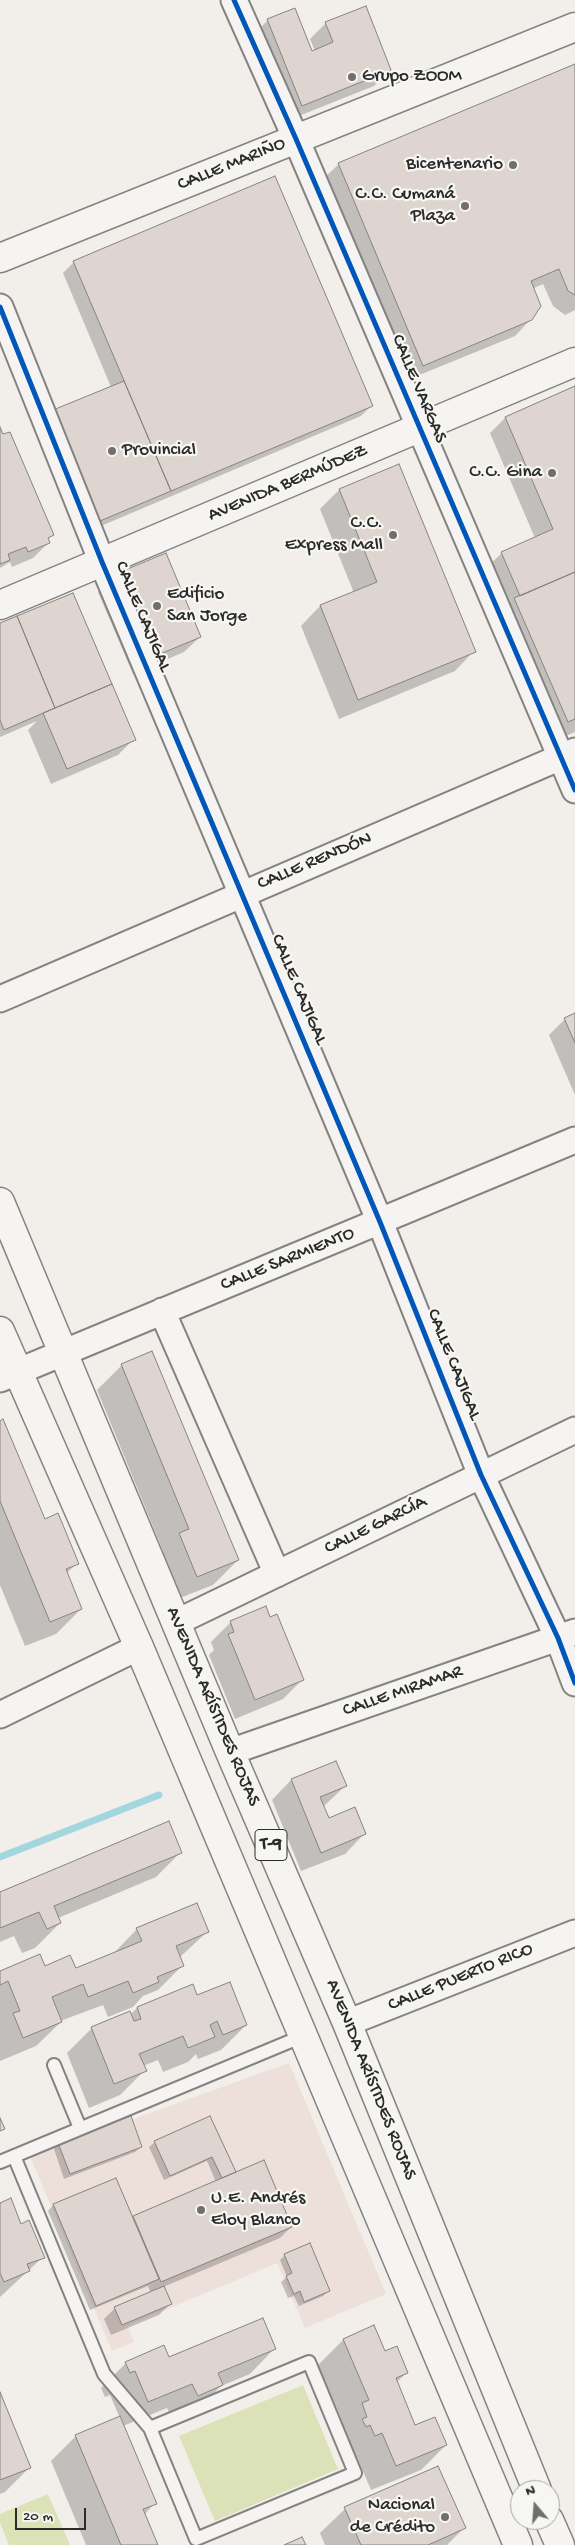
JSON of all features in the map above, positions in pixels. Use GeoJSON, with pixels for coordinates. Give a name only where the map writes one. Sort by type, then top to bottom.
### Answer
{"type":"FeatureCollection","features":[{"type":"Feature","properties":{"kind":"main road","name":"CALLE MARIÑO"},"geometry":{"type":"LineString","coordinates":[[0,258],[575,27]]}},
{"type":"Feature","properties":{"kind":"main road","name":"AVENIDA BERMÚDEZ"},"geometry":{"type":"LineString","coordinates":[[0,605],[575,362]]}},
{"type":"Feature","properties":{"kind":"main road","name":"AVENIDA ARÍSTIDES ROJAS"},"geometry":{"type":"LineString","coordinates":[[0,1202],[230,1752],[347,2023],[533,2480]]}},
{"type":"Feature","properties":{"kind":"main road","name":"T-9"},"geometry":{"type":"LineString","coordinates":[[0,1332],[8,1375],[139,1647],[518,2545]]}},
{"type":"Feature","properties":{"kind":"street","name":"CALLE VARGAS"},"geometry":{"type":"LineString","coordinates":[[234,0],[296,139],[418,428],[568,754],[575,790]]}},
{"type":"Feature","properties":{"kind":"street","name":"CALLE CAJIGAL"},"geometry":{"type":"LineString","coordinates":[[0,307],[102,562],[380,1222],[481,1474],[567,1635],[575,1683]]}},
{"type":"Feature","properties":{"kind":"street","name":"CALLE RENDÓN"},"geometry":{"type":"LineString","coordinates":[[0,999],[568,754]]}},
{"type":"Feature","properties":{"kind":"street","name":"CALLE SARMIENTO"},"geometry":{"type":"LineString","coordinates":[[8,1375],[575,1140]]}},
{"type":"Feature","properties":{"kind":"street"},"geometry":{"type":"LineString","coordinates":[[162,1311],[277,1574]]}},
{"type":"Feature","properties":{"kind":"street","name":"CALLE GARCÍA"},"geometry":{"type":"LineString","coordinates":[[177,1622],[575,1430]]}},
{"type":"Feature","properties":{"kind":"street","name":"CALLE MIRAMAR"},"geometry":{"type":"LineString","coordinates":[[230,1752],[567,1635]]}},
{"type":"Feature","properties":{"kind":"street"},"geometry":{"type":"LineString","coordinates":[[0,1715],[139,1647]]}},
{"type":"Feature","properties":{"kind":"street","name":"CALLE PUERTO RICO"},"geometry":{"type":"LineString","coordinates":[[347,2023],[575,1933]]}},
{"type":"Feature","properties":{"kind":"lane"},"geometry":{"type":"LineString","coordinates":[[0,2162],[303,2036]]}},
{"type":"Feature","properties":{"kind":"lane"},"geometry":{"type":"LineString","coordinates":[[54,2065],[80,2128]]}},
{"type":"Feature","properties":{"kind":"lane"},"geometry":{"type":"LineString","coordinates":[[14,2156],[104,2374],[150,2428],[196,2539],[355,2473],[309,2362],[150,2428]]}},
{"type":"Feature","properties":{"kind":"shaded area","name":"U.E. Andrés Eloy Blanco"},"geometry":{"type":"Polygon","coordinates":[[[289,2063],[386,2294],[305,2328],[277,2263],[127,2326],[134,2342],[112,2351],[30,2156],[289,2063]]]}},
{"type":"Feature","properties":{"kind":"green space"},"geometry":{"type":"Polygon","coordinates":[[[303,2385],[338,2469],[215,2521],[179,2436],[303,2385]]]}},
{"type":"Feature","properties":{"kind":"green space"},"geometry":{"type":"Polygon","coordinates":[[[48,2494],[70,2545],[9,2545],[0,2523],[0,2514],[48,2494]]]}},
{"type":"Feature","properties":{"kind":"building"},"geometry":{"type":"Polygon","coordinates":[[[366,6],[391,70],[302,106],[267,19],[295,8],[312,51],[333,42],[325,22],[366,6]]]}},
{"type":"Feature","properties":{"kind":"building","name":"C.C. Cumaná Plaza"},"geometry":{"type":"Polygon","coordinates":[[[575,64],[575,295],[568,291],[559,269],[531,281],[541,306],[532,320],[423,366],[338,163],[575,64]]]}},
{"type":"Feature","properties":{"kind":"building"},"geometry":{"type":"Polygon","coordinates":[[[275,176],[373,406],[171,491],[73,261],[275,176]]]}},
{"type":"Feature","properties":{"kind":"building","name":"Provincial"},"geometry":{"type":"Polygon","coordinates":[[[124,381],[171,491],[100,521],[53,410],[124,381]]]}},
{"type":"Feature","properties":{"kind":"building","name":"C.C. Gina"},"geometry":{"type":"Polygon","coordinates":[[[575,386],[575,572],[520,596],[501,552],[553,529],[505,417],[575,386]]]}},
{"type":"Feature","properties":{"kind":"building"},"geometry":{"type":"Polygon","coordinates":[[[0,427],[3,434],[10,432],[54,535],[48,538],[50,543],[28,552],[26,547],[8,554],[10,560],[0,564],[0,427]]]}},
{"type":"Feature","properties":{"kind":"building","name":"C.C. Express Mall"},"geometry":{"type":"Polygon","coordinates":[[[399,464],[476,652],[358,700],[320,605],[377,582],[339,489],[399,464]]]}},
{"type":"Feature","properties":{"kind":"building","name":"Edificio San Jorge"},"geometry":{"type":"Polygon","coordinates":[[[166,553],[201,637],[148,659],[113,575],[166,553]]]}},
{"type":"Feature","properties":{"kind":"building"},"geometry":{"type":"Polygon","coordinates":[[[575,572],[575,719],[568,722],[514,598],[575,572]]]}},
{"type":"Feature","properties":{"kind":"building"},"geometry":{"type":"Polygon","coordinates":[[[73,593],[112,684],[55,708],[17,616],[73,593]]]}},
{"type":"Feature","properties":{"kind":"building"},"geometry":{"type":"Polygon","coordinates":[[[17,616],[55,708],[4,730],[0,720],[0,623],[17,616]]]}},
{"type":"Feature","properties":{"kind":"building"},"geometry":{"type":"Polygon","coordinates":[[[112,684],[136,740],[67,769],[43,713],[112,684]]]}},
{"type":"Feature","properties":{"kind":"building"},"geometry":{"type":"Polygon","coordinates":[[[575,1013],[575,1043],[564,1018],[575,1013]]]}},
{"type":"Feature","properties":{"kind":"building"},"geometry":{"type":"Polygon","coordinates":[[[152,1351],[239,1560],[197,1577],[179,1533],[189,1529],[121,1364],[152,1351]]]}},
{"type":"Feature","properties":{"kind":"building"},"geometry":{"type":"Polygon","coordinates":[[[3,1419],[45,1519],[58,1513],[79,1564],[66,1569],[82,1609],[50,1622],[0,1501],[0,1421],[3,1419]]]}},
{"type":"Feature","properties":{"kind":"building"},"geometry":{"type":"Polygon","coordinates":[[[266,1606],[270,1617],[277,1614],[304,1680],[255,1700],[228,1634],[234,1632],[230,1621],[266,1606]]]}},
{"type":"Feature","properties":{"kind":"building"},"geometry":{"type":"Polygon","coordinates":[[[336,1761],[347,1786],[320,1797],[329,1818],[355,1807],[366,1834],[321,1853],[291,1779],[336,1761]]]}},
{"type":"Feature","properties":{"kind":"building"},"geometry":{"type":"Polygon","coordinates":[[[169,1821],[182,1853],[54,1906],[61,1923],[47,1929],[39,1912],[0,1928],[0,1892],[169,1821]]]}},
{"type":"Feature","properties":{"kind":"building"},"geometry":{"type":"Polygon","coordinates":[[[197,1903],[209,1932],[176,1946],[184,1966],[157,1977],[159,1982],[133,1993],[128,1981],[88,1997],[83,1984],[52,1997],[62,2022],[23,2038],[13,2013],[20,2011],[8,1981],[0,1985],[0,1971],[40,1954],[45,1966],[70,1955],[76,1968],[142,1941],[136,1928],[197,1903]]]}},
{"type":"Feature","properties":{"kind":"building"},"geometry":{"type":"Polygon","coordinates":[[[230,1982],[247,2025],[223,2035],[217,2021],[210,2025],[215,2037],[188,2048],[183,2036],[139,2054],[147,2071],[114,2084],[91,2027],[130,2011],[134,2021],[141,2019],[137,2007],[193,1984],[197,1995],[230,1982]]]}},
{"type":"Feature","properties":{"kind":"building"},"geometry":{"type":"Polygon","coordinates":[[[131,2116],[142,2147],[70,2174],[58,2143],[131,2116]]]}},
{"type":"Feature","properties":{"kind":"building"},"geometry":{"type":"Polygon","coordinates":[[[210,2116],[236,2172],[222,2178],[212,2157],[170,2176],[154,2141],[210,2116]]]}},
{"type":"Feature","properties":{"kind":"building"},"geometry":{"type":"Polygon","coordinates":[[[0,2118],[5,2129],[0,2131],[0,2118]]]}},
{"type":"Feature","properties":{"kind":"building"},"geometry":{"type":"Polygon","coordinates":[[[264,2160],[292,2227],[161,2282],[133,2216],[264,2160]]]}},
{"type":"Feature","properties":{"kind":"building"},"geometry":{"type":"Polygon","coordinates":[[[116,2178],[159,2279],[96,2306],[53,2204],[116,2178]]]}},
{"type":"Feature","properties":{"kind":"building"},"geometry":{"type":"Polygon","coordinates":[[[11,2198],[21,2224],[29,2220],[45,2258],[27,2264],[30,2271],[4,2282],[0,2273],[0,2203],[11,2198]]]}},
{"type":"Feature","properties":{"kind":"building"},"geometry":{"type":"Polygon","coordinates":[[[310,2243],[330,2291],[304,2302],[300,2291],[294,2294],[286,2276],[292,2273],[284,2254],[310,2243]]]}},
{"type":"Feature","properties":{"kind":"building"},"geometry":{"type":"Polygon","coordinates":[[[164,2286],[172,2304],[122,2325],[114,2307],[164,2286]]]}},
{"type":"Feature","properties":{"kind":"building"},"geometry":{"type":"Polygon","coordinates":[[[263,2318],[276,2349],[218,2373],[223,2385],[198,2396],[192,2384],[148,2402],[135,2371],[130,2373],[125,2362],[164,2345],[169,2357],[263,2318]]]}},
{"type":"Feature","properties":{"kind":"building"},"geometry":{"type":"Polygon","coordinates":[[[374,2325],[385,2351],[397,2346],[408,2373],[396,2378],[415,2425],[435,2417],[447,2445],[396,2466],[382,2433],[375,2436],[370,2425],[366,2427],[362,2419],[367,2417],[362,2403],[369,2400],[343,2339],[374,2325]]]}},
{"type":"Feature","properties":{"kind":"building"},"geometry":{"type":"Polygon","coordinates":[[[0,2392],[31,2468],[0,2480],[0,2392]]]}},
{"type":"Feature","properties":{"kind":"building"},"geometry":{"type":"Polygon","coordinates":[[[120,2416],[157,2504],[143,2509],[158,2545],[121,2545],[75,2435],[120,2416]]]}},
{"type":"Feature","properties":{"kind":"building"},"geometry":{"type":"Polygon","coordinates":[[[438,2466],[466,2528],[428,2545],[361,2545],[344,2507],[438,2466]]]}},
{"type":"Feature","properties":{"kind":"building"},"geometry":{"type":"Polygon","coordinates":[[[302,2537],[306,2545],[284,2545],[302,2537]]]}},
{"type":"Feature","properties":{"kind":"waterway"},"geometry":{"type":"LineString","coordinates":[[0,1857],[159,1795]]}},
{"type":"Feature","properties":{"kind":"cycle path"},"geometry":{"type":"LineString","coordinates":[[234,0],[296,139],[575,790]]}},
{"type":"Feature","properties":{"kind":"cycle path"},"geometry":{"type":"LineString","coordinates":[[0,307],[102,562],[380,1222],[481,1475],[558,1638],[575,1683]]}},
{"type":"Feature","properties":{"kind":"place","name":"Grupo ZOOM"},"geometry":{"type":"Point","coordinates":[352,77]}},
{"type":"Feature","properties":{"kind":"place","name":"Bicentenario"},"geometry":{"type":"Point","coordinates":[513,165]}},
{"type":"Feature","properties":{"kind":"place","name":"C.C. Cumaná Plaza"},"geometry":{"type":"Point","coordinates":[465,206]}},
{"type":"Feature","properties":{"kind":"place","name":"Provincial"},"geometry":{"type":"Point","coordinates":[112,451]}},
{"type":"Feature","properties":{"kind":"place","name":"C.C. Gina"},"geometry":{"type":"Point","coordinates":[552,473]}},
{"type":"Feature","properties":{"kind":"place","name":"C.C. Express Mall"},"geometry":{"type":"Point","coordinates":[393,535]}},
{"type":"Feature","properties":{"kind":"place","name":"Edificio San Jorge"},"geometry":{"type":"Point","coordinates":[157,606]}},
{"type":"Feature","properties":{"kind":"place","name":"U.E. Andrés Eloy Blanco"},"geometry":{"type":"Point","coordinates":[201,2210]}},
{"type":"Feature","properties":{"kind":"place","name":"Nacional de Crédito"},"geometry":{"type":"Point","coordinates":[445,2517]}}]}
